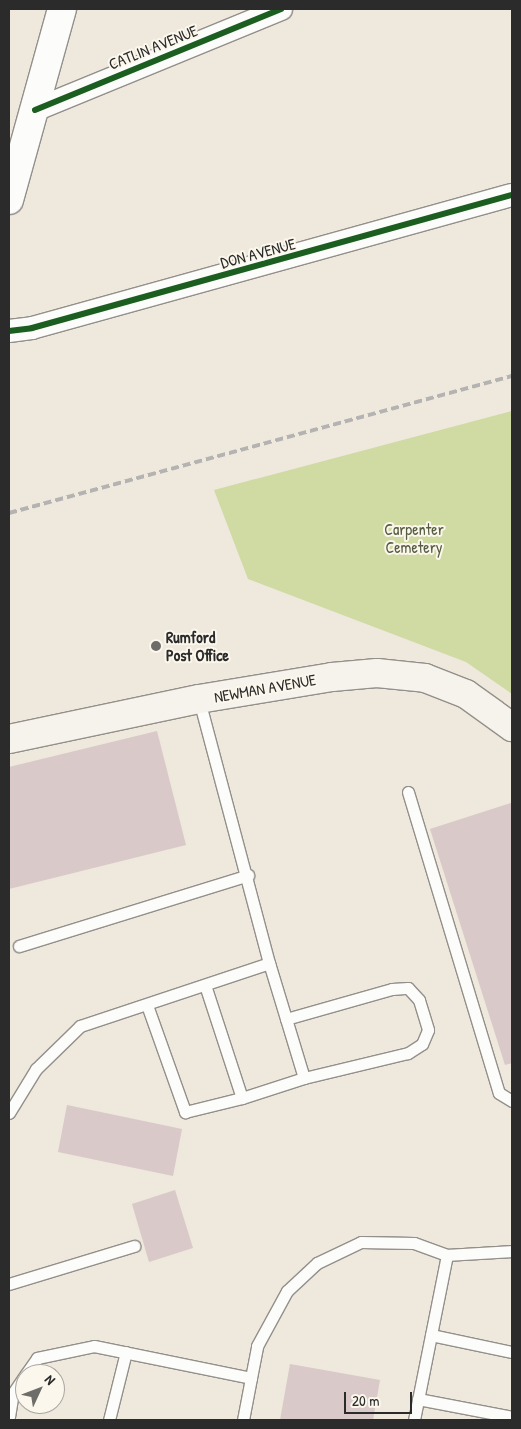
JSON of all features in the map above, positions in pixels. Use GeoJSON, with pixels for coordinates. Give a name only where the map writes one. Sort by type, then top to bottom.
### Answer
{"type":"FeatureCollection","features":[{"type":"Feature","properties":{"kind":"main road","name":"NEWMAN AVENUE"},"geometry":{"type":"LineString","coordinates":[[9,739],[199,699],[332,677],[376,673],[425,678],[466,694],[512,726]]}},
{"type":"Feature","properties":{"kind":"street"},"geometry":{"type":"LineString","coordinates":[[9,200],[62,9]]}},
{"type":"Feature","properties":{"kind":"street","name":"CATLIN AVENUE"},"geometry":{"type":"LineString","coordinates":[[35,110],[281,9]]}},
{"type":"Feature","properties":{"kind":"street","name":"DON AVENUE"},"geometry":{"type":"LineString","coordinates":[[9,331],[61,321],[512,195]]}},
{"type":"Feature","properties":{"kind":"lane"},"geometry":{"type":"LineString","coordinates":[[199,699],[248,875],[269,963],[304,1078]]}},
{"type":"Feature","properties":{"kind":"lane"},"geometry":{"type":"LineString","coordinates":[[408,792],[498,1093],[512,1101]]}},
{"type":"Feature","properties":{"kind":"lane"},"geometry":{"type":"LineString","coordinates":[[19,946],[248,875]]}},
{"type":"Feature","properties":{"kind":"lane"},"geometry":{"type":"LineString","coordinates":[[9,1113],[36,1069],[80,1026],[269,963]]}},
{"type":"Feature","properties":{"kind":"lane"},"geometry":{"type":"LineString","coordinates":[[204,985],[242,1098]]}},
{"type":"Feature","properties":{"kind":"lane"},"geometry":{"type":"LineString","coordinates":[[147,1005],[185,1112],[242,1098],[304,1078],[408,1053],[422,1044],[428,1030],[419,1000],[408,988],[392,989],[286,1019]]}},
{"type":"Feature","properties":{"kind":"lane"},"geometry":{"type":"LineString","coordinates":[[243,1420],[258,1346],[287,1291],[317,1263],[362,1242],[414,1243],[447,1255],[512,1252]]}},
{"type":"Feature","properties":{"kind":"lane"},"geometry":{"type":"LineString","coordinates":[[9,1284],[134,1246]]}},
{"type":"Feature","properties":{"kind":"lane"},"geometry":{"type":"LineString","coordinates":[[414,1420],[447,1255]]}},
{"type":"Feature","properties":{"kind":"lane"},"geometry":{"type":"LineString","coordinates":[[431,1335],[512,1352]]}},
{"type":"Feature","properties":{"kind":"lane"},"geometry":{"type":"LineString","coordinates":[[33,1364],[37,1358],[94,1346],[251,1378]]}},
{"type":"Feature","properties":{"kind":"lane"},"geometry":{"type":"LineString","coordinates":[[110,1420],[126,1352]]}},
{"type":"Feature","properties":{"kind":"lane"},"geometry":{"type":"LineString","coordinates":[[9,1417],[15,1390]]}},
{"type":"Feature","properties":{"kind":"lane"},"geometry":{"type":"LineString","coordinates":[[418,1399],[512,1417]]}},
{"type":"Feature","properties":{"kind":"green space","name":"Carpenter Cemetery"},"geometry":{"type":"Polygon","coordinates":[[[512,411],[512,694],[466,662],[248,579],[214,490],[512,411]]]}},
{"type":"Feature","properties":{"kind":"building"},"geometry":{"type":"Polygon","coordinates":[[[157,731],[186,845],[9,889],[9,767],[157,731]]]}},
{"type":"Feature","properties":{"kind":"building"},"geometry":{"type":"Polygon","coordinates":[[[511,803],[512,1063],[505,1065],[430,829],[511,803]]]}},
{"type":"Feature","properties":{"kind":"building"},"geometry":{"type":"Polygon","coordinates":[[[67,1105],[182,1129],[173,1176],[58,1152],[67,1105]]]}},
{"type":"Feature","properties":{"kind":"building"},"geometry":{"type":"Polygon","coordinates":[[[175,1190],[193,1248],[149,1262],[132,1204],[175,1190]]]}},
{"type":"Feature","properties":{"kind":"building"},"geometry":{"type":"Polygon","coordinates":[[[290,1364],[380,1380],[373,1420],[280,1420],[290,1364]]]}},
{"type":"Feature","properties":{"kind":"railway"},"geometry":{"type":"LineString","coordinates":[[9,513],[512,376]]}},
{"type":"Feature","properties":{"kind":"cycle path"},"geometry":{"type":"LineString","coordinates":[[35,110],[281,9]]}},
{"type":"Feature","properties":{"kind":"cycle path"},"geometry":{"type":"LineString","coordinates":[[9,331],[32,328],[512,195]]}},
{"type":"Feature","properties":{"kind":"place","name":"Rumford Post Office"},"geometry":{"type":"Point","coordinates":[156,646]}}]}
